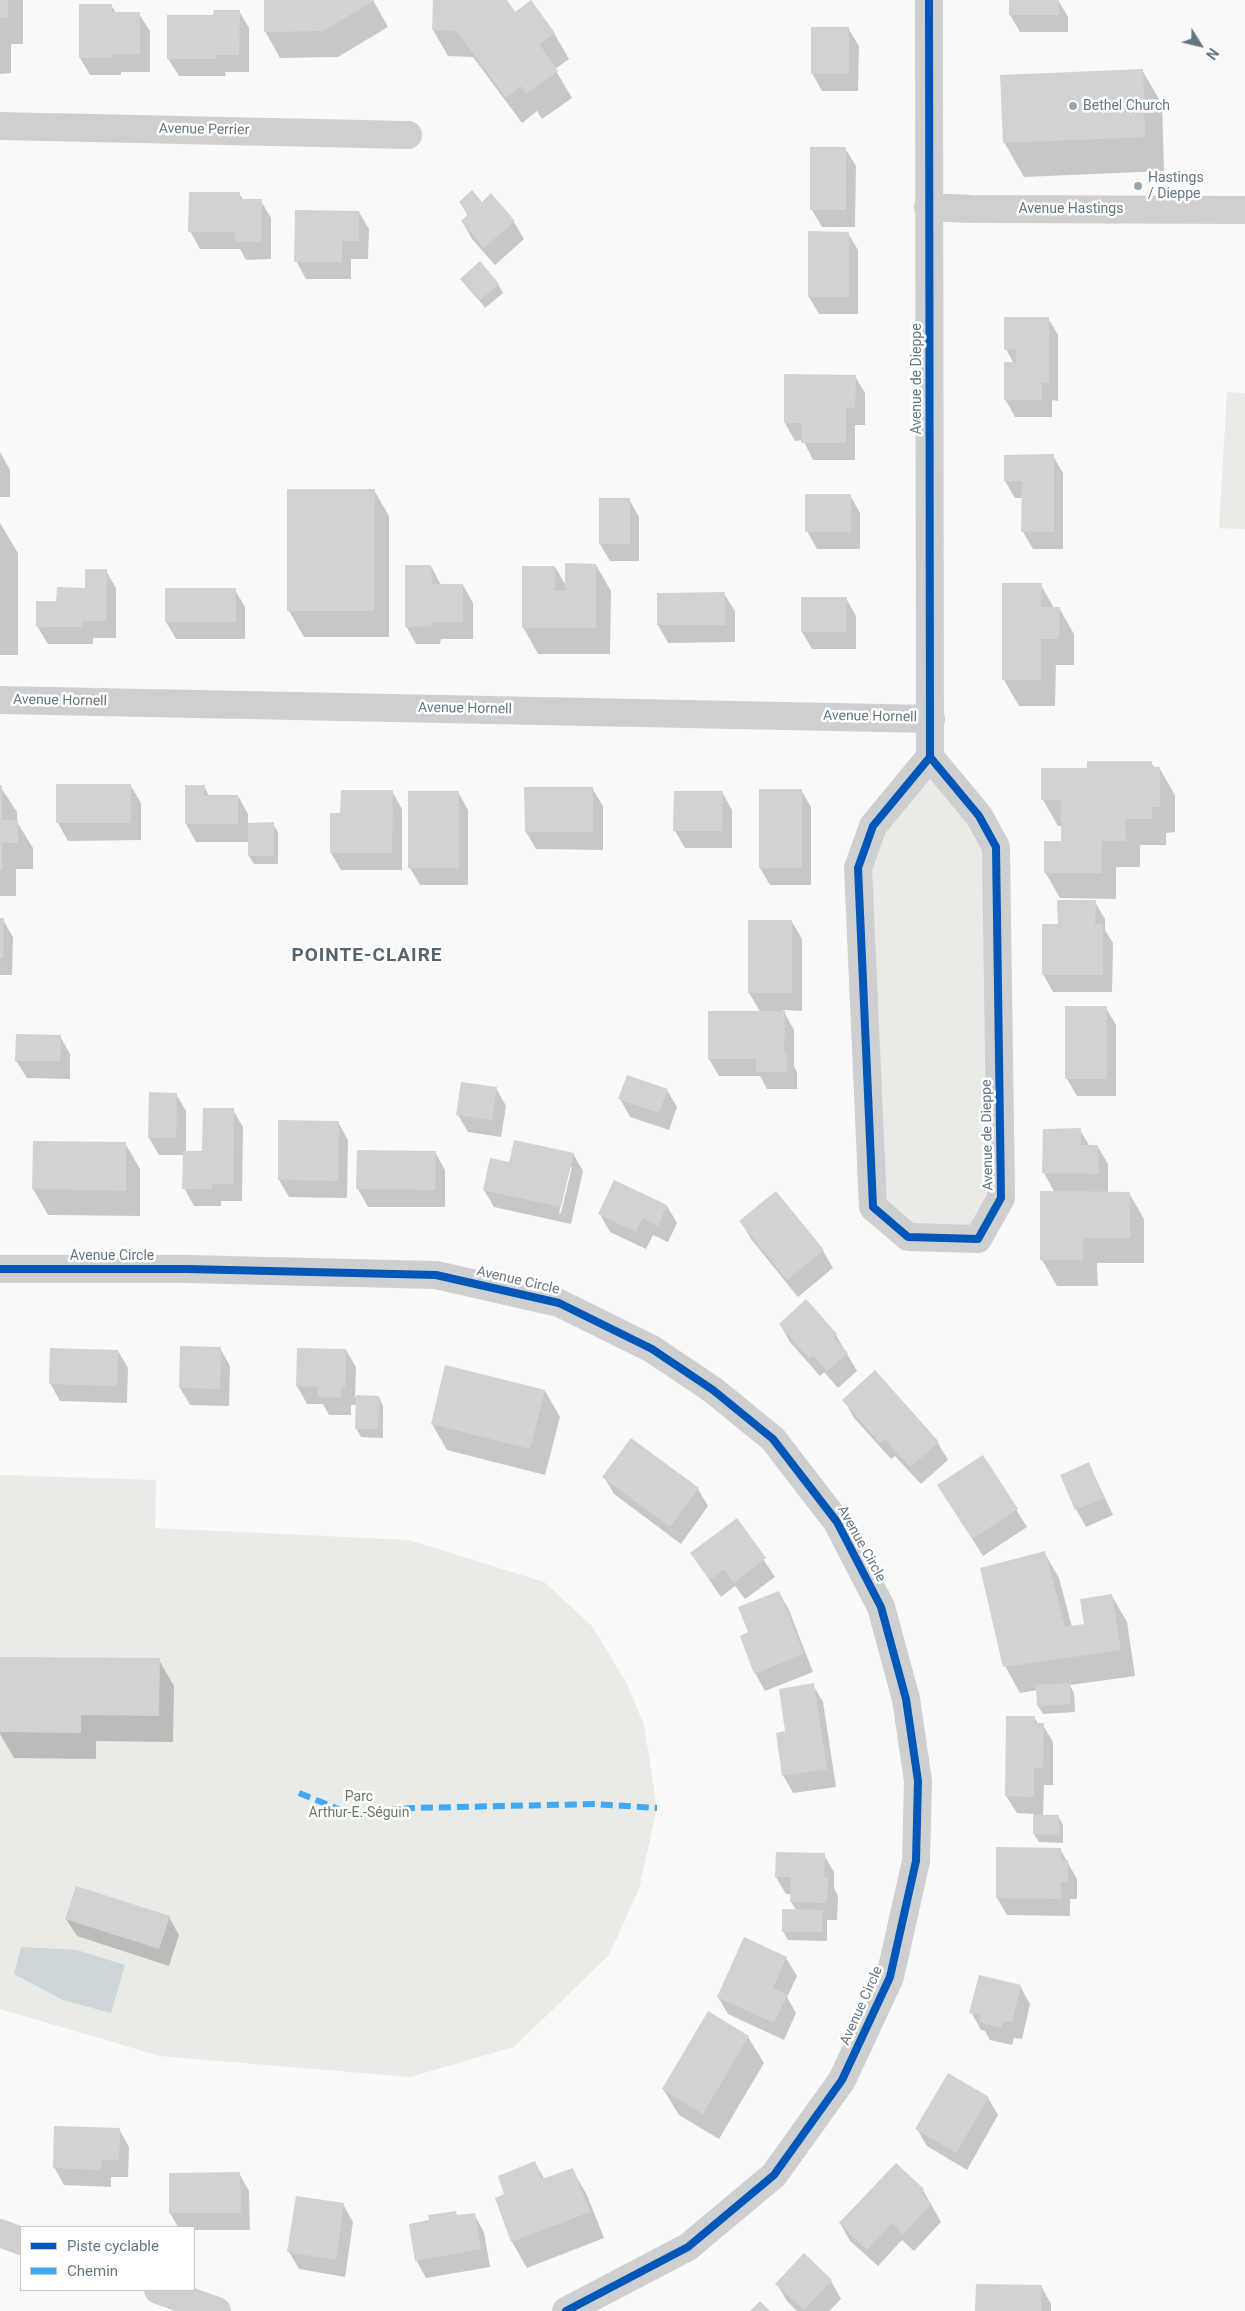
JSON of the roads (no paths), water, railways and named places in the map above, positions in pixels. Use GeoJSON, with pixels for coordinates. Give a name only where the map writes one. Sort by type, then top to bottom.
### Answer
{"type":"FeatureCollection","features":[{"type":"Feature","properties":{"kind":"street","name":"Avenue de Dieppe"},"geometry":{"type":"LineString","coordinates":[[929,0],[930,757],[874,826],[858,868],[873,1206],[908,1237],[978,1239],[1001,1198],[996,847],[979,816],[930,757]]}},
{"type":"Feature","properties":{"kind":"street","name":"Avenue Perrier"},"geometry":{"type":"LineString","coordinates":[[0,126],[408,135]]}},
{"type":"Feature","properties":{"kind":"street","name":"Avenue Hastings"},"geometry":{"type":"LineString","coordinates":[[928,207],[971,209],[1245,210]]}},
{"type":"Feature","properties":{"kind":"street","name":"Avenue Hornell"},"geometry":{"type":"LineString","coordinates":[[0,700],[931,719]]}},
{"type":"Feature","properties":{"kind":"street","name":"Avenue Circle"},"geometry":{"type":"LineString","coordinates":[[0,1269],[187,1269],[436,1275],[559,1303],[652,1349],[713,1390],[773,1439],[838,1522],[881,1607],[906,1700],[918,1781],[916,1861],[890,1977],[842,2080],[774,2175],[688,2247],[566,2311]]}},
{"type":"Feature","properties":{"kind":"street"},"geometry":{"type":"LineString","coordinates":[[0,2233],[20,2241]]}},
{"type":"Feature","properties":{"kind":"street"},"geometry":{"type":"LineString","coordinates":[[161,2291],[217,2311]]}},
{"type":"Feature","properties":{"kind":"place","name":"Bethel Church"},"geometry":{"type":"Point","coordinates":[1073,106]}},
{"type":"Feature","properties":{"kind":"place","name":"Hastings / Dieppe"},"geometry":{"type":"Point","coordinates":[1138,186]}},
{"type":"Feature","properties":{"kind":"district","name":"POINTE-CLAIRE"},"geometry":{"type":"Point","coordinates":[367,956]}},
{"type":"Feature","properties":{"kind":"park label","name":"Parc Arthur-E.-Séguin"},"geometry":{"type":"Point","coordinates":[359,1805]}}]}
